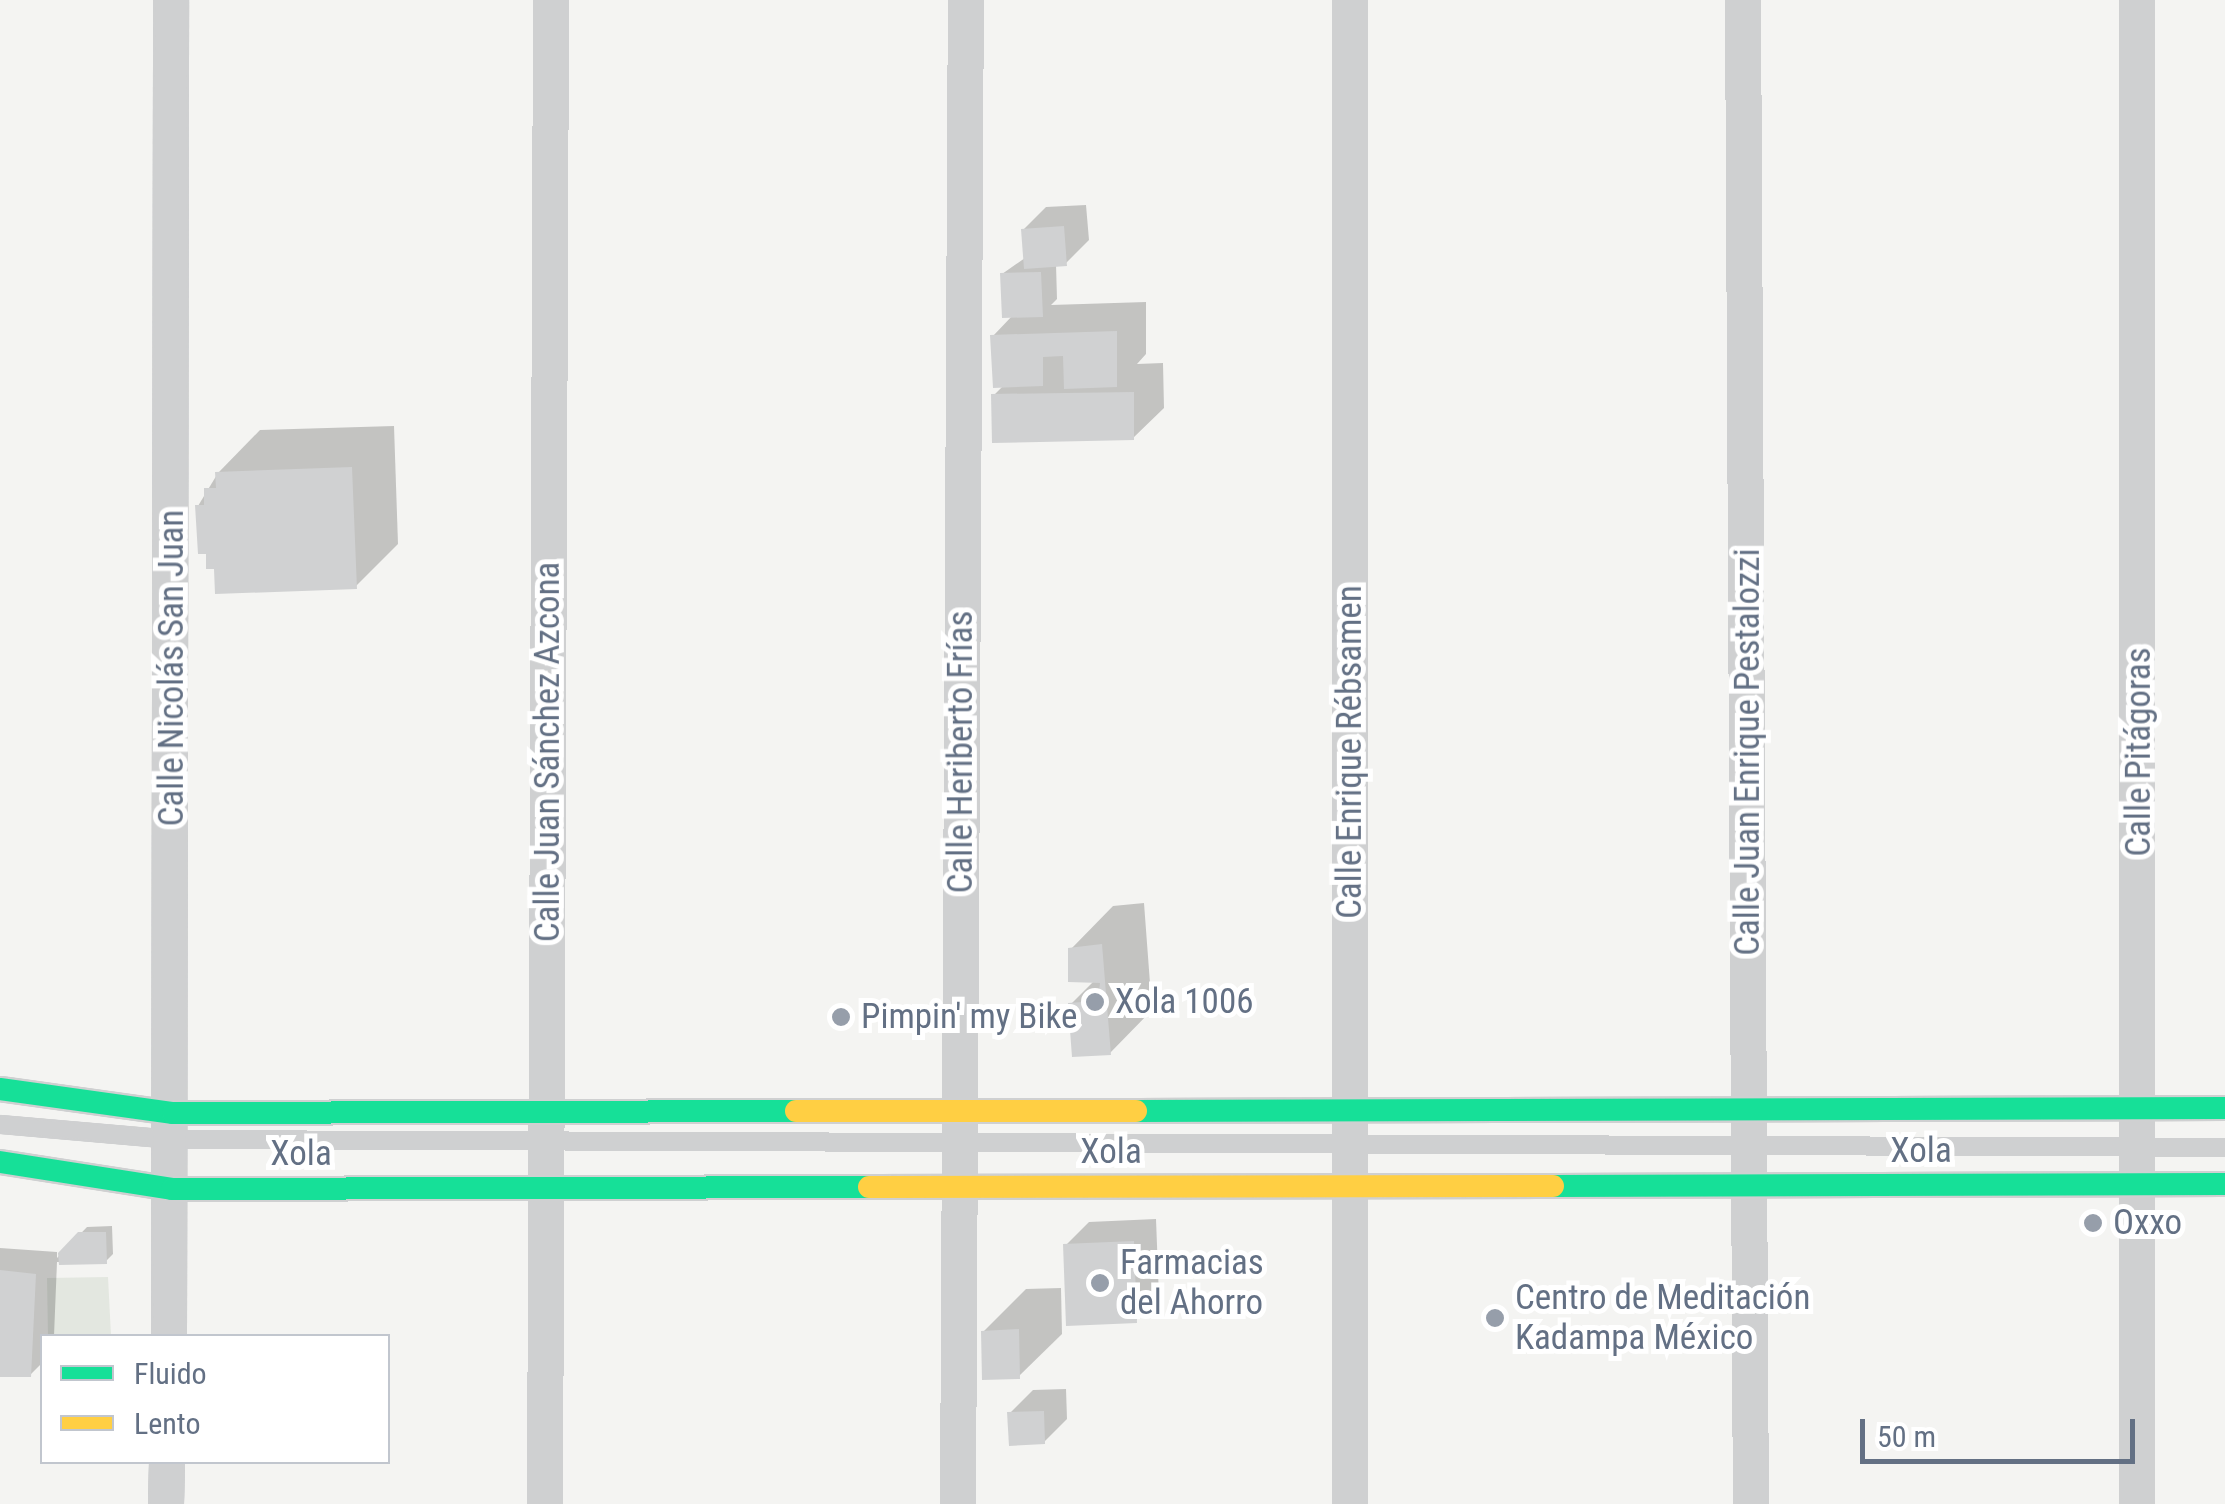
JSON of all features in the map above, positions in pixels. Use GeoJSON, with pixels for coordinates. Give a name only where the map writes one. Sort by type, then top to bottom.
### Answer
{"type":"FeatureCollection","features":[{"type":"Feature","properties":{"kind":"main road","name":"Xola"},"geometry":{"type":"LineString","coordinates":[[0,1089],[173,1126],[1750,1127],[2140,1108],[2225,1108]]}},
{"type":"Feature","properties":{"kind":"main road","name":"Xola"},"geometry":{"type":"LineString","coordinates":[[0,1162],[172,1190],[2225,1184]]}},
{"type":"Feature","properties":{"kind":"street","name":"Calle Nicolás San Juan"},"geometry":{"type":"LineString","coordinates":[[169,1334],[173,1126],[171,0]]}},
{"type":"Feature","properties":{"kind":"street","name":"Calle Juan Sánchez Azcona"},"geometry":{"type":"LineString","coordinates":[[545,1504],[551,0]]}},
{"type":"Feature","properties":{"kind":"street","name":"Calle Heriberto Frías"},"geometry":{"type":"LineString","coordinates":[[958,1504],[966,0]]}},
{"type":"Feature","properties":{"kind":"street","name":"Calle Enrique Rébsamen"},"geometry":{"type":"LineString","coordinates":[[1350,0],[1350,1504]]}},
{"type":"Feature","properties":{"kind":"street","name":"Calle Juan Enrique Pestalozzi"},"geometry":{"type":"LineString","coordinates":[[1743,0],[1750,1504]]}},
{"type":"Feature","properties":{"kind":"street","name":"Calle Pitágoras"},"geometry":{"type":"LineString","coordinates":[[2137,0],[2137,1504]]}},
{"type":"Feature","properties":{"kind":"street"},"geometry":{"type":"LineString","coordinates":[[166,1504],[167,1464]]}},
{"type":"Feature","properties":{"kind":"lane"},"geometry":{"type":"LineString","coordinates":[[0,1124],[173,1126]]}},
{"type":"Feature","properties":{"kind":"lane"},"geometry":{"type":"LineString","coordinates":[[1750,1127],[2225,1148]]}},
{"type":"Feature","properties":{"kind":"shaded area"},"geometry":{"type":"Polygon","coordinates":[[[108,1277],[111,1334],[48,1334],[47,1278],[108,1277]]]}},
{"type":"Feature","properties":{"kind":"building"},"geometry":{"type":"Polygon","coordinates":[[[1064,226],[1067,266],[1024,269],[1021,229],[1064,226]]]}},
{"type":"Feature","properties":{"kind":"building"},"geometry":{"type":"Polygon","coordinates":[[[1041,272],[1043,317],[1002,318],[1000,273],[1041,272]]]}},
{"type":"Feature","properties":{"kind":"building"},"geometry":{"type":"Polygon","coordinates":[[[1117,331],[1117,387],[1064,389],[1063,356],[1043,357],[1043,386],[993,388],[990,335],[1117,331]]]}},
{"type":"Feature","properties":{"kind":"building"},"geometry":{"type":"Polygon","coordinates":[[[1134,392],[1134,440],[992,443],[991,394],[1134,392]]]}},
{"type":"Feature","properties":{"kind":"building"},"geometry":{"type":"Polygon","coordinates":[[[352,467],[357,589],[215,594],[214,569],[206,569],[206,554],[198,554],[195,505],[204,505],[204,488],[216,488],[215,472],[352,467]]]}},
{"type":"Feature","properties":{"kind":"building","name":"Xola 1006"},"geometry":{"type":"Polygon","coordinates":[[[1102,944],[1111,1055],[1072,1057],[1068,1003],[1098,1001],[1100,983],[1068,982],[1068,948],[1102,944]]]}},
{"type":"Feature","properties":{"kind":"building"},"geometry":{"type":"Polygon","coordinates":[[[78,1232],[106,1232],[107,1264],[59,1265],[58,1253],[78,1232]]]}},
{"type":"Feature","properties":{"kind":"building","name":"Farmacias del Ahorro"},"geometry":{"type":"Polygon","coordinates":[[[1134,1241],[1137,1323],[1066,1326],[1063,1244],[1134,1241]]]}},
{"type":"Feature","properties":{"kind":"building"},"geometry":{"type":"Polygon","coordinates":[[[0,1270],[36,1274],[31,1377],[0,1377],[0,1270]]]}},
{"type":"Feature","properties":{"kind":"building"},"geometry":{"type":"Polygon","coordinates":[[[1019,1329],[1020,1379],[982,1380],[981,1331],[1019,1329]]]}},
{"type":"Feature","properties":{"kind":"building"},"geometry":{"type":"Polygon","coordinates":[[[1044,1411],[1045,1444],[1009,1446],[1007,1412],[1044,1411]]]}},
{"type":"Feature","properties":{"kind":"traffic: fast"},"geometry":{"type":"LineString","coordinates":[[0,1089],[173,1113],[796,1111]]}},
{"type":"Feature","properties":{"kind":"traffic: fast"},"geometry":{"type":"LineString","coordinates":[[1136,1111],[2225,1108]]}},
{"type":"Feature","properties":{"kind":"traffic: fast"},"geometry":{"type":"LineString","coordinates":[[0,1162],[172,1189],[869,1187]]}},
{"type":"Feature","properties":{"kind":"traffic: fast"},"geometry":{"type":"LineString","coordinates":[[1553,1186],[2225,1184]]}},
{"type":"Feature","properties":{"kind":"traffic: slow"},"geometry":{"type":"LineString","coordinates":[[796,1111],[1136,1111]]}},
{"type":"Feature","properties":{"kind":"traffic: slow"},"geometry":{"type":"LineString","coordinates":[[869,1187],[1553,1186]]}},
{"type":"Feature","properties":{"kind":"place","name":"Xola 1006"},"geometry":{"type":"Point","coordinates":[1095,1002]}},
{"type":"Feature","properties":{"kind":"place","name":"Pimpin' my Bike"},"geometry":{"type":"Point","coordinates":[841,1017]}},
{"type":"Feature","properties":{"kind":"place","name":"Oxxo"},"geometry":{"type":"Point","coordinates":[2093,1223]}},
{"type":"Feature","properties":{"kind":"place","name":"Farmacias del Ahorro"},"geometry":{"type":"Point","coordinates":[1100,1283]}},
{"type":"Feature","properties":{"kind":"place","name":"Centro de Meditación Kadampa México"},"geometry":{"type":"Point","coordinates":[1495,1318]}}]}
